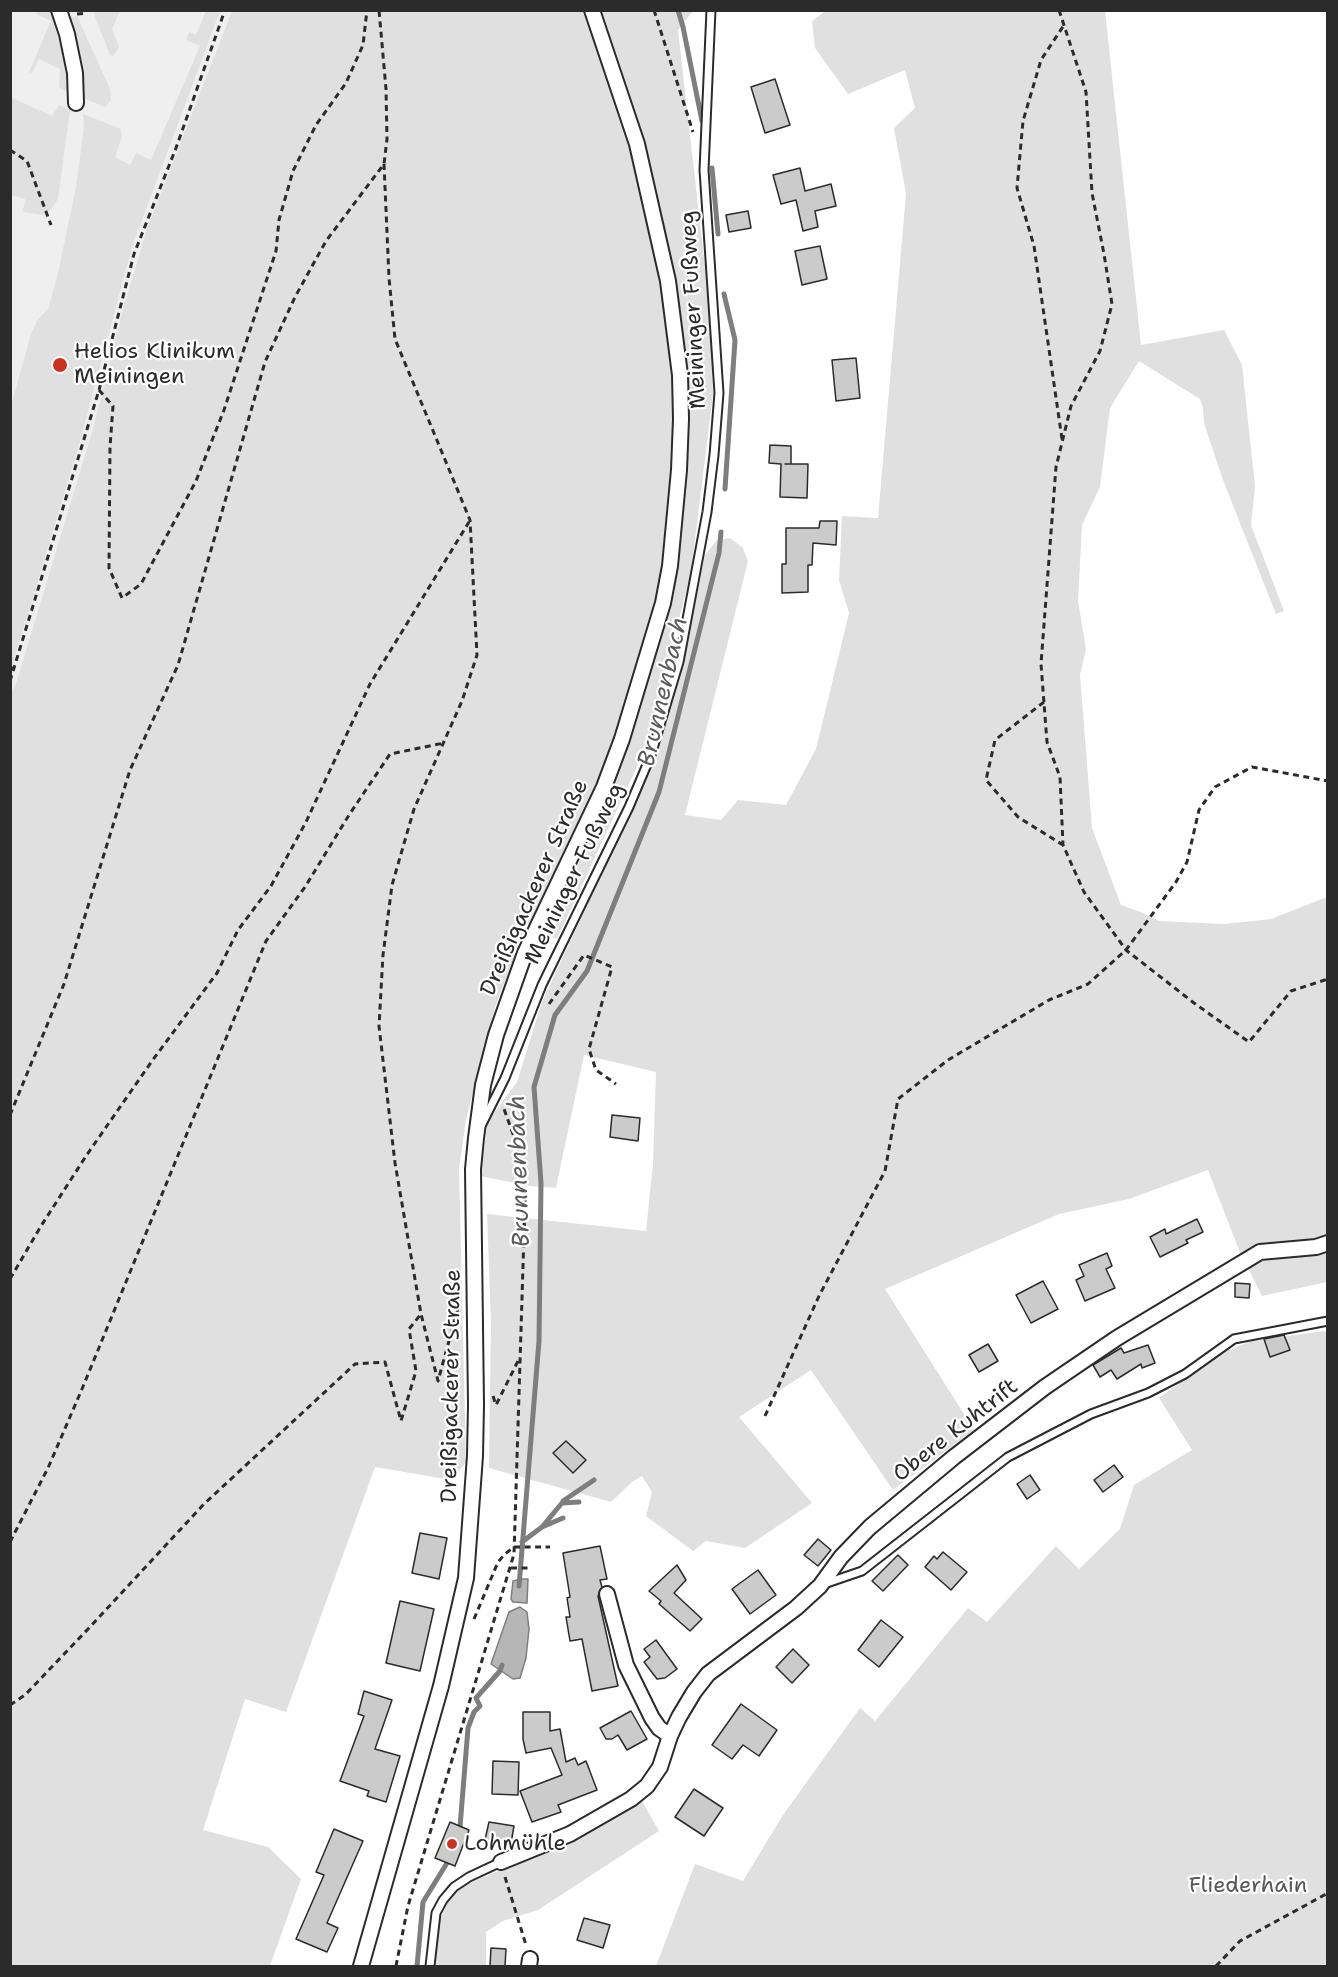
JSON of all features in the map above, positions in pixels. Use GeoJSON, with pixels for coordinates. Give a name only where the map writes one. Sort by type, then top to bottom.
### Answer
{"type":"FeatureCollection","features":[{"type":"Feature","properties":{"kind":"street"},"geometry":{"type":"LineString","coordinates":[[59,10],[67,34],[75,73],[76,103]]}},
{"type":"Feature","properties":{"kind":"street","name":"Dreißigackerer Straße"},"geometry":{"type":"LineString","coordinates":[[361,1966],[441,1686],[466,1578],[475,1456],[476,1405],[473,1169],[483,1085],[510,990],[548,900],[604,787],[622,739],[663,603],[670,566],[679,470],[681,419],[680,375],[668,281],[637,144],[592,10]]}},
{"type":"Feature","properties":{"kind":"street","name":"Obere Kuhtrift"},"geometry":{"type":"LineString","coordinates":[[501,1862],[570,1834],[631,1799],[647,1786],[660,1767],[670,1736],[694,1692],[708,1674],[796,1608],[820,1586],[841,1557],[870,1527],[1045,1388],[1117,1338],[1260,1252],[1316,1247],[1328,1243]]}},
{"type":"Feature","properties":{"kind":"street"},"geometry":{"type":"LineString","coordinates":[[607,1594],[626,1665],[652,1718],[659,1728],[670,1736]]}},
{"type":"Feature","properties":{"kind":"lane","name":"Meininger Fußweg"},"geometry":{"type":"LineString","coordinates":[[476,1138],[505,1078],[542,985],[629,807],[651,755],[679,662],[707,512],[719,393],[704,170],[711,10]]}},
{"type":"Feature","properties":{"kind":"lane"},"geometry":{"type":"LineString","coordinates":[[820,1586],[862,1571],[1008,1457],[1091,1414],[1148,1393],[1185,1374],[1234,1339],[1328,1321]]}},
{"type":"Feature","properties":{"kind":"lane","name":"Obere Kuhtrift"},"geometry":{"type":"LineString","coordinates":[[430,1966],[436,1913],[443,1900],[454,1887],[469,1877],[501,1862]]}},
{"type":"Feature","properties":{"kind":"path"},"geometry":{"type":"LineString","coordinates":[[10,681],[99,390],[134,254],[176,148],[225,10]]}},
{"type":"Feature","properties":{"kind":"path"},"geometry":{"type":"LineString","coordinates":[[99,390],[113,406],[110,447],[109,568],[122,598],[141,584],[196,481],[224,410],[276,251],[279,220],[293,171],[316,125],[346,83],[363,45],[367,10]]}},
{"type":"Feature","properties":{"kind":"path"},"geometry":{"type":"LineString","coordinates":[[379,10],[386,88],[387,139],[384,164],[389,278],[395,339],[470,520],[477,655],[462,701],[414,809],[392,885],[382,955],[379,1026],[395,1163],[421,1314],[438,1381],[459,1304]]}},
{"type":"Feature","properties":{"kind":"path"},"geometry":{"type":"LineString","coordinates":[[654,10],[694,135]]}},
{"type":"Feature","properties":{"kind":"path"},"geometry":{"type":"LineString","coordinates":[[1059,10],[1086,92],[1092,193],[1112,304],[1100,351],[1071,406],[1056,467],[1041,664],[1047,742],[1059,777],[1063,845],[1084,892],[1126,950],[1249,1042],[1292,991],[1328,979]]}},
{"type":"Feature","properties":{"kind":"path"},"geometry":{"type":"LineString","coordinates":[[1063,441],[1034,246],[1017,188],[1023,121],[1041,60],[1064,25]]}},
{"type":"Feature","properties":{"kind":"path"},"geometry":{"type":"LineString","coordinates":[[10,150],[27,161],[51,225]]}},
{"type":"Feature","properties":{"kind":"path"},"geometry":{"type":"LineString","coordinates":[[10,1115],[63,984],[130,770],[178,665],[265,362],[295,297],[326,241],[384,164]]}},
{"type":"Feature","properties":{"kind":"path"},"geometry":{"type":"LineString","coordinates":[[10,1279],[41,1226],[87,1156],[152,1061],[217,973],[238,930],[271,886],[306,822],[370,684],[470,520]]}},
{"type":"Feature","properties":{"kind":"path"},"geometry":{"type":"LineString","coordinates":[[10,664],[13,675]]}},
{"type":"Feature","properties":{"kind":"path"},"geometry":{"type":"LineString","coordinates":[[1044,702],[995,740],[986,780],[1018,817],[1063,845]]}},
{"type":"Feature","properties":{"kind":"path"},"geometry":{"type":"LineString","coordinates":[[10,1542],[48,1468],[78,1399],[266,941],[305,887],[390,754],[444,743]]}},
{"type":"Feature","properties":{"kind":"path"},"geometry":{"type":"LineString","coordinates":[[765,1416],[819,1296],[885,1171],[898,1099],[948,1060],[1049,1000],[1088,984],[1126,950],[1176,882],[1186,862],[1199,810],[1215,787],[1252,767],[1328,781]]}},
{"type":"Feature","properties":{"kind":"path"},"geometry":{"type":"LineString","coordinates":[[584,955],[612,967],[589,1049],[596,1070],[616,1084]]}},
{"type":"Feature","properties":{"kind":"path"},"geometry":{"type":"LineString","coordinates":[[396,1966],[408,1906],[511,1568],[514,1547],[526,1170],[509,1119]]}},
{"type":"Feature","properties":{"kind":"path"},"geometry":{"type":"LineString","coordinates":[[10,1705],[25,1695],[89,1629],[204,1504],[355,1364],[385,1362],[401,1421],[416,1371],[409,1329],[421,1314]]}},
{"type":"Feature","properties":{"kind":"path"},"geometry":{"type":"LineString","coordinates":[[492,1387],[496,1405],[519,1359]]}},
{"type":"Feature","properties":{"kind":"path"},"geometry":{"type":"LineString","coordinates":[[474,1620],[498,1562],[514,1547],[550,1547]]}},
{"type":"Feature","properties":{"kind":"path"},"geometry":{"type":"LineString","coordinates":[[511,1568],[528,1568]]}},
{"type":"Feature","properties":{"kind":"path"},"geometry":{"type":"LineString","coordinates":[[501,1862],[530,1963]]}},
{"type":"Feature","properties":{"kind":"path"},"geometry":{"type":"LineString","coordinates":[[1216,1966],[1240,1941],[1328,1893]]}},
{"type":"Feature","properties":{"kind":"shaded area","name":"Helios Klinikum Meiningen"},"geometry":{"type":"Polygon","coordinates":[[[11,11],[232,11],[135,267],[94,425],[11,694],[11,11]]]}},
{"type":"Feature","properties":{"kind":"shaded area"},"geometry":{"type":"Polygon","coordinates":[[[528,1579],[527,1603],[513,1602],[511,1599],[513,1581],[528,1579]]]}},
{"type":"Feature","properties":{"kind":"shaded area"},"geometry":{"type":"Polygon","coordinates":[[[520,1607],[527,1612],[529,1629],[526,1658],[520,1678],[513,1679],[491,1664],[509,1612],[520,1607]]]}},
{"type":"Feature","properties":{"kind":"green space"},"geometry":{"type":"Polygon","coordinates":[[[827,10],[1105,11],[1141,345],[1224,330],[1242,365],[1255,486],[1251,525],[1284,611],[1276,614],[1223,480],[1204,423],[1200,399],[1139,361],[1110,408],[1100,487],[1082,525],[1078,601],[1086,649],[1080,675],[1092,828],[1121,905],[1159,921],[1224,924],[1271,919],[1327,897],[1327,1282],[1262,1296],[1239,1250],[1208,1170],[1129,1199],[1059,1214],[885,1289],[974,1430],[893,1490],[811,1370],[739,1417],[812,1503],[745,1548],[706,1541],[693,1551],[646,1516],[652,1492],[642,1476],[632,1482],[611,1502],[489,1468],[491,1323],[487,1214],[646,1231],[653,1164],[656,1072],[584,1055],[556,1188],[530,1186],[480,1176],[488,1121],[517,1082],[542,1002],[656,756],[683,665],[705,555],[717,540],[730,538],[743,548],[748,561],[685,815],[721,820],[738,800],[786,805],[816,749],[849,613],[839,580],[842,516],[878,518],[906,194],[894,128],[915,108],[905,70],[848,94],[815,48],[812,21],[827,10]]]}},
{"type":"Feature","properties":{"kind":"green space"},"geometry":{"type":"Polygon","coordinates":[[[38,11],[52,13],[64,59],[68,92],[59,88],[60,69],[39,59],[32,73],[29,72],[51,21],[36,14],[38,11]]]}},
{"type":"Feature","properties":{"kind":"green space"},"geometry":{"type":"Polygon","coordinates":[[[96,11],[120,11],[112,29],[119,47],[113,56],[110,55],[94,14],[96,11]]]}},
{"type":"Feature","properties":{"kind":"green space"},"geometry":{"type":"Polygon","coordinates":[[[206,11],[220,11],[132,247],[79,445],[11,670],[11,406],[31,334],[37,321],[48,309],[58,273],[76,187],[84,127],[83,114],[121,129],[122,136],[115,157],[130,165],[136,153],[151,160],[200,46],[186,40],[189,32],[196,35],[206,11]]]}},
{"type":"Feature","properties":{"kind":"green space"},"geometry":{"type":"Polygon","coordinates":[[[232,11],[693,11],[678,30],[710,310],[713,394],[691,572],[647,745],[557,939],[527,925],[495,1007],[466,1120],[459,1168],[466,1462],[451,1480],[375,1467],[286,1712],[245,1699],[203,1830],[268,1847],[301,1879],[270,1966],[19,1966],[11,1965],[11,694],[94,425],[124,305],[147,229],[232,11]]]}},
{"type":"Feature","properties":{"kind":"green space"},"geometry":{"type":"Polygon","coordinates":[[[77,16],[110,89],[111,100],[105,107],[83,98],[77,49],[69,18],[77,16]]]}},
{"type":"Feature","properties":{"kind":"green space"},"geometry":{"type":"Polygon","coordinates":[[[10,97],[52,116],[59,105],[70,110],[58,199],[50,211],[43,215],[23,212],[25,199],[11,195],[10,97]]]}},
{"type":"Feature","properties":{"kind":"green space","name":"Fliederhain"},"geometry":{"type":"Polygon","coordinates":[[[1327,1332],[1327,1966],[656,1966],[695,1864],[743,1881],[783,1815],[860,1708],[875,1721],[968,1608],[987,1622],[1056,1546],[1079,1569],[1120,1529],[1134,1485],[1192,1450],[1159,1398],[1219,1354],[1252,1341],[1327,1332]]]}},
{"type":"Feature","properties":{"kind":"green space"},"geometry":{"type":"Polygon","coordinates":[[[642,1801],[659,1831],[538,1910],[503,1921],[486,1932],[486,1966],[434,1966],[434,1942],[440,1919],[448,1902],[462,1886],[581,1837],[642,1801]]]}},
{"type":"Feature","properties":{"kind":"building"},"geometry":{"type":"Polygon","coordinates":[[[775,79],[790,125],[765,133],[751,87],[775,79]]]}},
{"type":"Feature","properties":{"kind":"building"},"geometry":{"type":"Polygon","coordinates":[[[800,168],[805,191],[831,184],[836,206],[815,211],[818,227],[803,231],[796,200],[781,204],[773,175],[800,168]]]}},
{"type":"Feature","properties":{"kind":"building"},"geometry":{"type":"Polygon","coordinates":[[[748,211],[751,228],[729,232],[726,215],[748,211]]]}},
{"type":"Feature","properties":{"kind":"building"},"geometry":{"type":"Polygon","coordinates":[[[820,246],[827,279],[802,285],[795,251],[820,246]]]}},
{"type":"Feature","properties":{"kind":"building"},"geometry":{"type":"Polygon","coordinates":[[[856,358],[860,398],[836,401],[832,360],[856,358]]]}},
{"type":"Feature","properties":{"kind":"building"},"geometry":{"type":"Polygon","coordinates":[[[770,445],[791,446],[791,464],[808,464],[807,498],[780,497],[781,464],[769,463],[770,445]]]}},
{"type":"Feature","properties":{"kind":"building"},"geometry":{"type":"Polygon","coordinates":[[[820,521],[837,521],[836,545],[813,543],[812,565],[808,565],[808,592],[782,593],[782,564],[786,564],[786,528],[819,528],[820,521]]]}},
{"type":"Feature","properties":{"kind":"building"},"geometry":{"type":"Polygon","coordinates":[[[612,1115],[640,1118],[638,1141],[610,1137],[612,1115]]]}},
{"type":"Feature","properties":{"kind":"building"},"geometry":{"type":"Polygon","coordinates":[[[1197,1219],[1203,1232],[1186,1240],[1188,1243],[1160,1257],[1150,1237],[1165,1229],[1166,1234],[1197,1219]]]}},
{"type":"Feature","properties":{"kind":"building"},"geometry":{"type":"Polygon","coordinates":[[[1107,1253],[1112,1266],[1106,1269],[1115,1288],[1085,1301],[1076,1280],[1084,1276],[1079,1265],[1107,1253]]]}},
{"type":"Feature","properties":{"kind":"building"},"geometry":{"type":"Polygon","coordinates":[[[1043,1281],[1058,1309],[1031,1323],[1016,1295],[1043,1281]]]}},
{"type":"Feature","properties":{"kind":"building"},"geometry":{"type":"Polygon","coordinates":[[[1235,1283],[1250,1284],[1249,1298],[1235,1297],[1235,1283]]]}},
{"type":"Feature","properties":{"kind":"building"},"geometry":{"type":"Polygon","coordinates":[[[1284,1335],[1290,1350],[1270,1357],[1264,1339],[1284,1335]]]}},
{"type":"Feature","properties":{"kind":"building"},"geometry":{"type":"Polygon","coordinates":[[[988,1344],[998,1361],[979,1372],[969,1355],[988,1344]]]}},
{"type":"Feature","properties":{"kind":"building"},"geometry":{"type":"Polygon","coordinates":[[[1148,1345],[1155,1363],[1142,1368],[1141,1364],[1117,1379],[1111,1370],[1100,1377],[1093,1365],[1121,1348],[1124,1353],[1148,1345]]]}},
{"type":"Feature","properties":{"kind":"building"},"geometry":{"type":"Polygon","coordinates":[[[566,1441],[586,1460],[573,1473],[553,1453],[566,1441]]]}},
{"type":"Feature","properties":{"kind":"building"},"geometry":{"type":"Polygon","coordinates":[[[1114,1465],[1123,1477],[1103,1492],[1094,1480],[1114,1465]]]}},
{"type":"Feature","properties":{"kind":"building"},"geometry":{"type":"Polygon","coordinates":[[[1030,1475],[1040,1490],[1027,1499],[1017,1484],[1030,1475]]]}},
{"type":"Feature","properties":{"kind":"building"},"geometry":{"type":"Polygon","coordinates":[[[420,1533],[447,1538],[439,1579],[412,1573],[420,1533]]]}},
{"type":"Feature","properties":{"kind":"building"},"geometry":{"type":"Polygon","coordinates":[[[818,1539],[831,1550],[818,1566],[804,1555],[818,1539]]]}},
{"type":"Feature","properties":{"kind":"building"},"geometry":{"type":"Polygon","coordinates":[[[600,1546],[607,1579],[600,1580],[602,1587],[598,1596],[618,1686],[592,1691],[582,1639],[570,1641],[566,1617],[570,1617],[567,1598],[570,1597],[563,1553],[600,1546]]]}},
{"type":"Feature","properties":{"kind":"building"},"geometry":{"type":"Polygon","coordinates":[[[943,1552],[967,1572],[951,1590],[925,1567],[934,1556],[937,1559],[943,1552]]]}},
{"type":"Feature","properties":{"kind":"building"},"geometry":{"type":"Polygon","coordinates":[[[898,1555],[908,1565],[883,1591],[872,1581],[898,1555]]]}},
{"type":"Feature","properties":{"kind":"building"},"geometry":{"type":"Polygon","coordinates":[[[677,1565],[686,1580],[674,1593],[702,1619],[690,1631],[659,1604],[661,1601],[649,1591],[677,1565]]]}},
{"type":"Feature","properties":{"kind":"building"},"geometry":{"type":"Polygon","coordinates":[[[758,1570],[776,1595],[750,1614],[732,1589],[758,1570]]]}},
{"type":"Feature","properties":{"kind":"building"},"geometry":{"type":"Polygon","coordinates":[[[400,1601],[434,1609],[420,1671],[386,1663],[400,1601]]]}},
{"type":"Feature","properties":{"kind":"building"},"geometry":{"type":"Polygon","coordinates":[[[881,1620],[903,1637],[879,1667],[858,1650],[881,1620]]]}},
{"type":"Feature","properties":{"kind":"building"},"geometry":{"type":"Polygon","coordinates":[[[656,1640],[677,1669],[665,1678],[657,1679],[644,1662],[650,1657],[644,1649],[656,1640]]]}},
{"type":"Feature","properties":{"kind":"building"},"geometry":{"type":"Polygon","coordinates":[[[793,1649],[809,1665],[792,1683],[776,1667],[793,1649]]]}},
{"type":"Feature","properties":{"kind":"building"},"geometry":{"type":"Polygon","coordinates":[[[364,1691],[392,1700],[375,1749],[400,1756],[386,1802],[367,1796],[369,1791],[340,1781],[364,1716],[358,1714],[364,1691]]]}},
{"type":"Feature","properties":{"kind":"building"},"geometry":{"type":"Polygon","coordinates":[[[741,1704],[777,1730],[759,1756],[743,1745],[732,1759],[712,1745],[741,1704]]]}},
{"type":"Feature","properties":{"kind":"building"},"geometry":{"type":"Polygon","coordinates":[[[631,1711],[647,1739],[627,1750],[618,1735],[612,1739],[606,1739],[600,1728],[631,1711]]]}},
{"type":"Feature","properties":{"kind":"building"},"geometry":{"type":"Polygon","coordinates":[[[523,1712],[550,1712],[550,1731],[560,1729],[566,1762],[575,1758],[578,1765],[586,1761],[597,1790],[558,1805],[561,1812],[532,1822],[520,1791],[562,1775],[551,1748],[526,1753],[523,1739],[523,1712]]]}},
{"type":"Feature","properties":{"kind":"building"},"geometry":{"type":"Polygon","coordinates":[[[493,1761],[519,1762],[518,1795],[492,1794],[493,1761]]]}},
{"type":"Feature","properties":{"kind":"building"},"geometry":{"type":"Polygon","coordinates":[[[694,1789],[723,1808],[704,1836],[675,1817],[694,1789]]]}},
{"type":"Feature","properties":{"kind":"building","name":"Lohmühle"},"geometry":{"type":"Polygon","coordinates":[[[450,1822],[469,1830],[455,1866],[435,1858],[450,1822]]]}},
{"type":"Feature","properties":{"kind":"building"},"geometry":{"type":"Polygon","coordinates":[[[489,1822],[514,1826],[510,1849],[484,1844],[489,1822]]]}},
{"type":"Feature","properties":{"kind":"building"},"geometry":{"type":"Polygon","coordinates":[[[334,1829],[363,1841],[327,1923],[338,1928],[327,1952],[296,1939],[324,1875],[316,1872],[334,1829]]]}},
{"type":"Feature","properties":{"kind":"building"},"geometry":{"type":"Polygon","coordinates":[[[584,1918],[610,1925],[603,1948],[577,1940],[584,1918]]]}},
{"type":"Feature","properties":{"kind":"building"},"geometry":{"type":"Polygon","coordinates":[[[491,1948],[506,1949],[505,1966],[490,1966],[491,1948]]]}},
{"type":"Feature","properties":{"kind":"waterway","name":"Brunnenbach"},"geometry":{"type":"LineString","coordinates":[[678,10],[702,121]]}},
{"type":"Feature","properties":{"kind":"waterway","name":"Brunnenbach"},"geometry":{"type":"LineString","coordinates":[[712,168],[718,234]]}},
{"type":"Feature","properties":{"kind":"waterway","name":"Brunnenbach"},"geometry":{"type":"LineString","coordinates":[[724,294],[735,340],[725,489]]}},
{"type":"Feature","properties":{"kind":"waterway","name":"Brunnenbach"},"geometry":{"type":"LineString","coordinates":[[519,1586],[539,1341],[541,1183],[534,1087],[555,1015],[587,971],[659,792],[719,553],[721,532]]}},
{"type":"Feature","properties":{"kind":"waterway"},"geometry":{"type":"LineString","coordinates":[[563,1501],[594,1480]]}},
{"type":"Feature","properties":{"kind":"waterway"},"geometry":{"type":"LineString","coordinates":[[542,1527],[562,1503],[579,1502]]}},
{"type":"Feature","properties":{"kind":"waterway"},"geometry":{"type":"LineString","coordinates":[[522,1542],[542,1527],[563,1518]]}},
{"type":"Feature","properties":{"kind":"waterway","name":"Brunnenbach"},"geometry":{"type":"LineString","coordinates":[[460,1827],[468,1728],[474,1712],[480,1706],[476,1698],[500,1671],[502,1665]]}},
{"type":"Feature","properties":{"kind":"waterway","name":"Brunnenbach"},"geometry":{"type":"LineString","coordinates":[[417,1966],[423,1902],[447,1863]]}},
{"type":"Feature","properties":{"kind":"place","name":"Helios Klinikum Meiningen"},"geometry":{"type":"Point","coordinates":[60,365]}},
{"type":"Feature","properties":{"kind":"place","name":"Lohmühle"},"geometry":{"type":"Point","coordinates":[452,1844]}}]}
